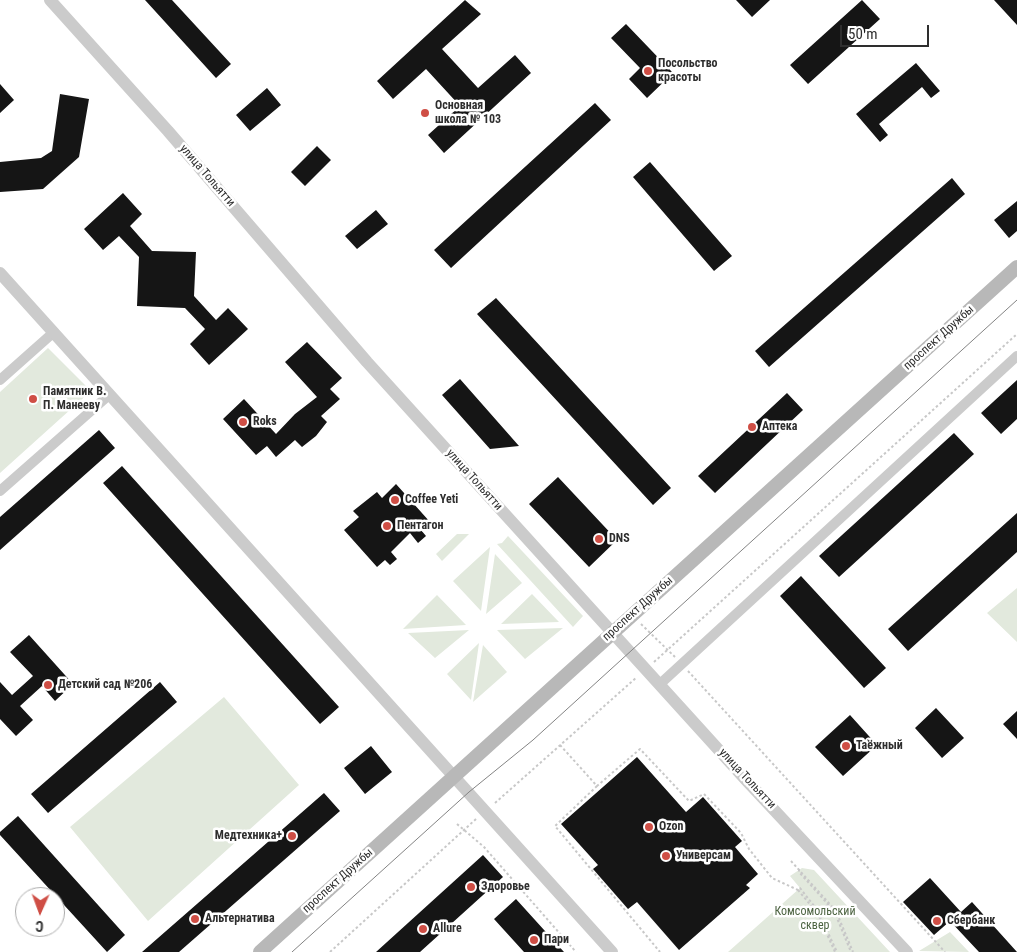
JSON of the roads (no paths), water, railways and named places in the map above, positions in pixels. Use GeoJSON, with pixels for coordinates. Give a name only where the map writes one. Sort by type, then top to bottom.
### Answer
{"type":"FeatureCollection","features":[{"type":"Feature","properties":{"kind":"main road","name":"проспект Дружбы"},"geometry":{"type":"LineString","coordinates":[[260,952],[1017,267]]}},
{"type":"Feature","properties":{"kind":"street","name":"улица Тольятти"},"geometry":{"type":"LineString","coordinates":[[50,0],[168,130],[367,362],[907,952]]}},
{"type":"Feature","properties":{"kind":"street"},"geometry":{"type":"LineString","coordinates":[[0,273],[612,952]]}},
{"type":"Feature","properties":{"kind":"street"},"geometry":{"type":"LineString","coordinates":[[0,380],[54,332]]}},
{"type":"Feature","properties":{"kind":"street"},"geometry":{"type":"LineString","coordinates":[[660,684],[1017,356]]}},
{"type":"Feature","properties":{"kind":"street"},"geometry":{"type":"LineString","coordinates":[[0,491],[109,395]]}},
{"type":"Feature","properties":{"kind":"tram line"},"geometry":{"type":"LineString","coordinates":[[292,952],[469,792],[533,740],[1017,300]]}},
{"type":"Feature","properties":{"kind":"place","name":"Посольство красоты"},"geometry":{"type":"Point","coordinates":[648,71]}},
{"type":"Feature","properties":{"kind":"place","name":"Основная школа № 103"},"geometry":{"type":"Point","coordinates":[425,113]}},
{"type":"Feature","properties":{"kind":"place","name":"Памятник В. П. Манееву"},"geometry":{"type":"Point","coordinates":[33,399]}},
{"type":"Feature","properties":{"kind":"place","name":"Roks"},"geometry":{"type":"Point","coordinates":[243,422]}},
{"type":"Feature","properties":{"kind":"place","name":"Аптека"},"geometry":{"type":"Point","coordinates":[752,427]}},
{"type":"Feature","properties":{"kind":"place","name":"Coffee Yeti"},"geometry":{"type":"Point","coordinates":[395,500]}},
{"type":"Feature","properties":{"kind":"place","name":"Пентагон"},"geometry":{"type":"Point","coordinates":[387,526]}},
{"type":"Feature","properties":{"kind":"place","name":"DNS"},"geometry":{"type":"Point","coordinates":[599,539]}},
{"type":"Feature","properties":{"kind":"place","name":"Детский сад №206"},"geometry":{"type":"Point","coordinates":[48,685]}},
{"type":"Feature","properties":{"kind":"place","name":"Таёжный"},"geometry":{"type":"Point","coordinates":[846,746]}},
{"type":"Feature","properties":{"kind":"place","name":"Ozon"},"geometry":{"type":"Point","coordinates":[649,827]}},
{"type":"Feature","properties":{"kind":"place","name":"Медтехника+"},"geometry":{"type":"Point","coordinates":[292,836]}},
{"type":"Feature","properties":{"kind":"place","name":"Универсам"},"geometry":{"type":"Point","coordinates":[666,856]}},
{"type":"Feature","properties":{"kind":"place","name":"Здоровье"},"geometry":{"type":"Point","coordinates":[471,887]}},
{"type":"Feature","properties":{"kind":"place","name":"Альтернатива"},"geometry":{"type":"Point","coordinates":[195,919]}},
{"type":"Feature","properties":{"kind":"place","name":"Сбербанк"},"geometry":{"type":"Point","coordinates":[937,921]}},
{"type":"Feature","properties":{"kind":"place","name":"Allure"},"geometry":{"type":"Point","coordinates":[423,929]}},
{"type":"Feature","properties":{"kind":"place","name":"Пари"},"geometry":{"type":"Point","coordinates":[534,940]}},
{"type":"Feature","properties":{"kind":"park label","name":"Комсомольский сквер"},"geometry":{"type":"Point","coordinates":[815,919]}}]}
